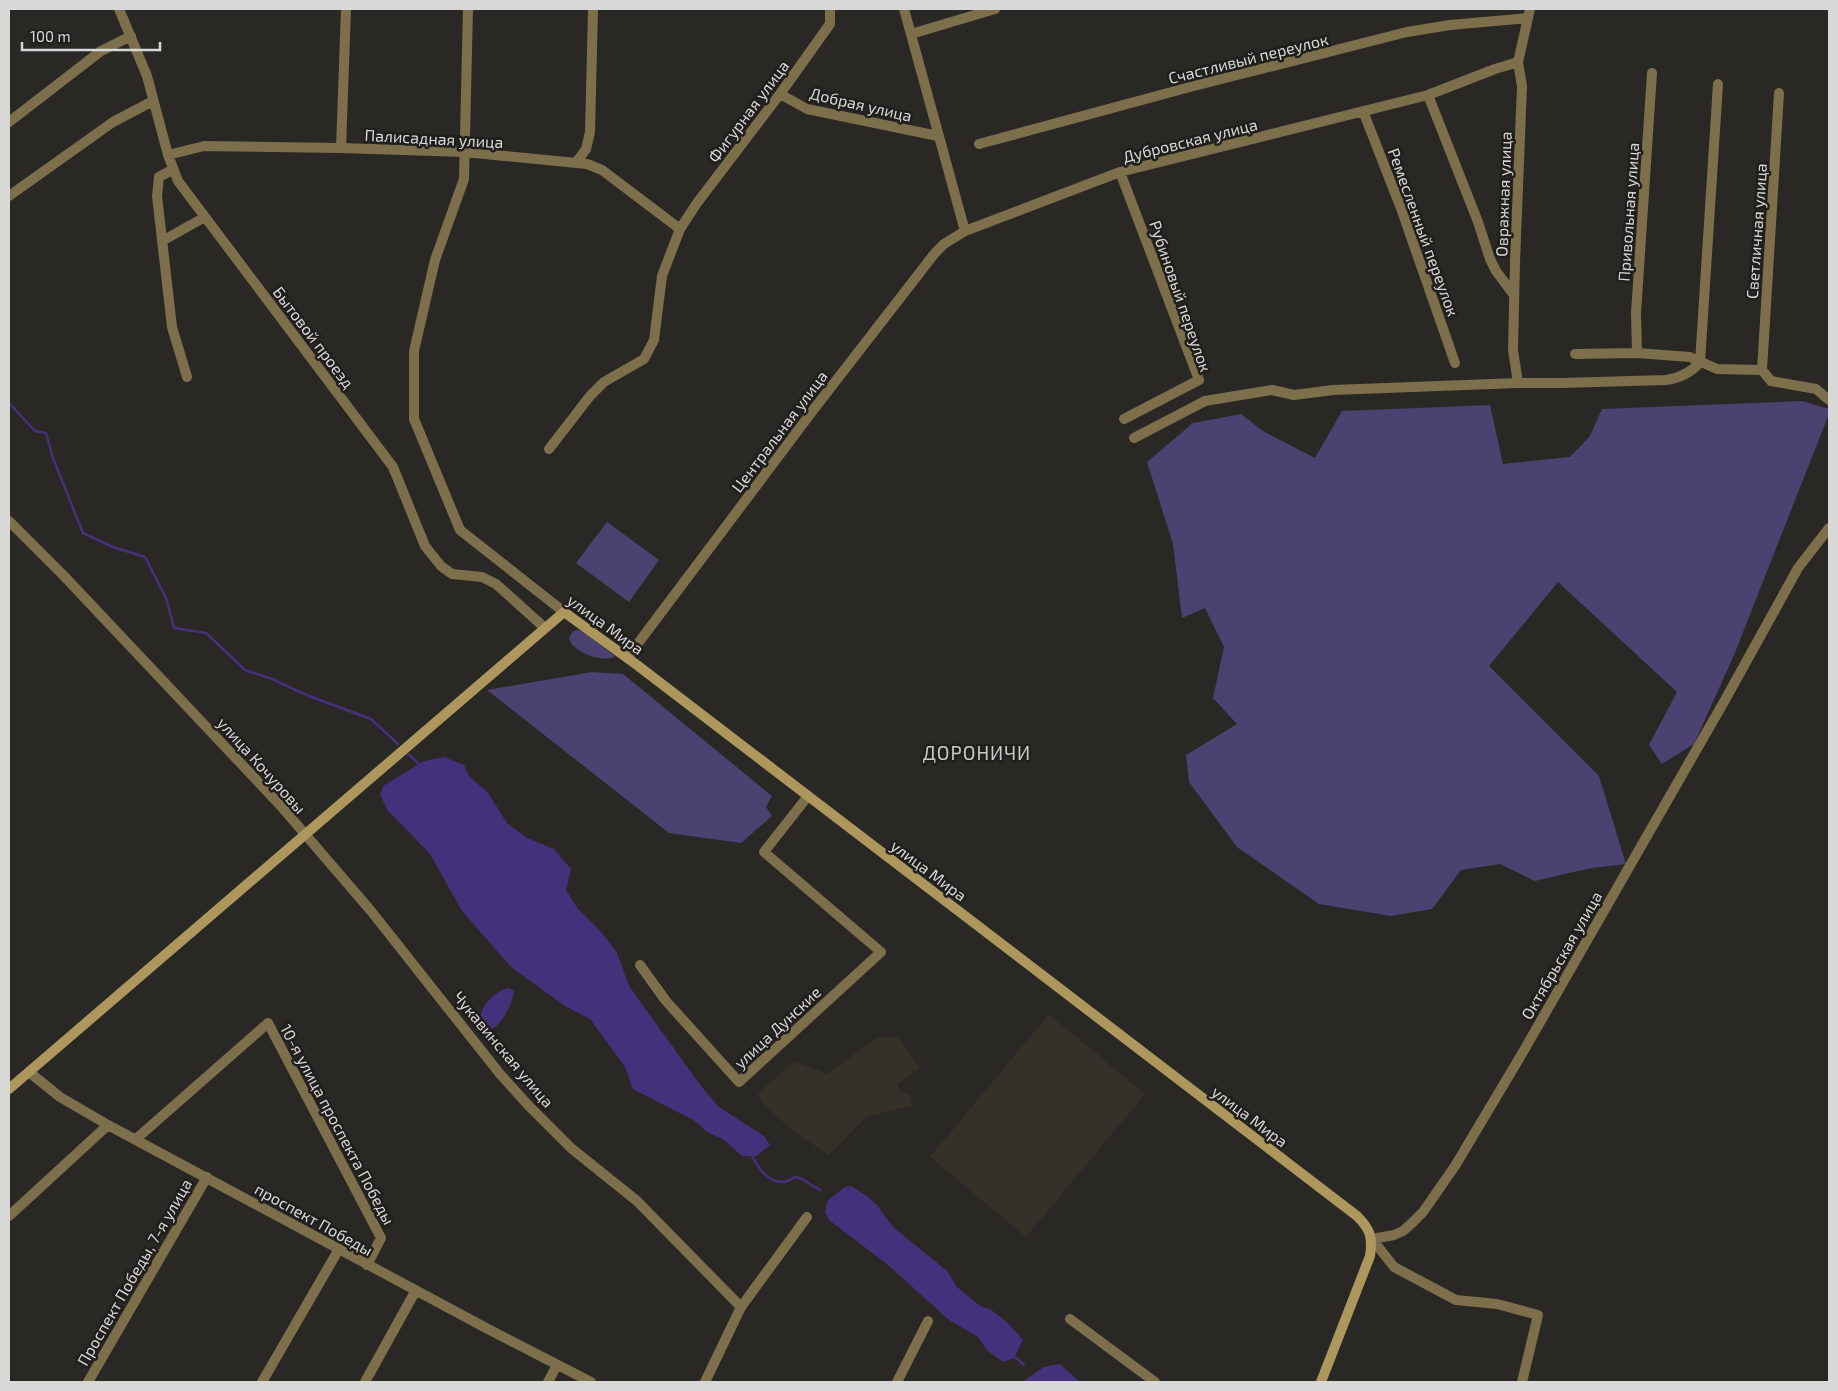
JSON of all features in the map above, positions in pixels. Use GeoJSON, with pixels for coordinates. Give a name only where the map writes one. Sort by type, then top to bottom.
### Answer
{"type":"FeatureCollection","features":[{"type":"Feature","properties":{"kind":"street","name":"Бытовой проезд"},"geometry":{"type":"LineString","coordinates":[[120,9],[146,76],[172,170],[178,181],[393,467],[425,546],[441,566],[452,574],[482,577],[496,584],[545,628]]}},
{"type":"Feature","properties":{"kind":"street"},"geometry":{"type":"LineString","coordinates":[[341,148],[346,9]]}},
{"type":"Feature","properties":{"kind":"street"},"geometry":{"type":"LineString","coordinates":[[464,152],[468,9]]}},
{"type":"Feature","properties":{"kind":"street"},"geometry":{"type":"LineString","coordinates":[[576,163],[586,149],[590,132],[594,9]]}},
{"type":"Feature","properties":{"kind":"street","name":"Фигурная улица"},"geometry":{"type":"LineString","coordinates":[[549,449],[590,396],[604,382],[644,359],[654,340],[662,276],[680,229],[697,203],[780,94],[830,24],[830,9]]}},
{"type":"Feature","properties":{"kind":"street"},"geometry":{"type":"LineString","coordinates":[[904,9],[964,231]]}},
{"type":"Feature","properties":{"kind":"street"},"geometry":{"type":"LineString","coordinates":[[911,34],[995,9]]}},
{"type":"Feature","properties":{"kind":"street","name":"Овражная улица"},"geometry":{"type":"LineString","coordinates":[[1518,382],[1513,350],[1522,86],[1518,62],[1529,13]]}},
{"type":"Feature","properties":{"kind":"street","name":"Счастливый переулок"},"geometry":{"type":"LineString","coordinates":[[980,144],[1190,87],[1407,32],[1529,13]]}},
{"type":"Feature","properties":{"kind":"street"},"geometry":{"type":"LineString","coordinates":[[9,122],[101,50],[131,36]]}},
{"type":"Feature","properties":{"kind":"street","name":"Дубровская улица"},"geometry":{"type":"LineString","coordinates":[[964,231],[1120,172],[1428,95],[1518,62]]}},
{"type":"Feature","properties":{"kind":"street","name":"Привольная улица"},"geometry":{"type":"LineString","coordinates":[[1637,353],[1636,313],[1652,73]]}},
{"type":"Feature","properties":{"kind":"street"},"geometry":{"type":"LineString","coordinates":[[1134,438],[1205,401],[1272,390],[1294,395],[1333,390],[1518,382],[1561,384],[1666,380],[1677,379],[1686,374],[1700,362],[1718,84]]}},
{"type":"Feature","properties":{"kind":"street","name":"Светличная улица"},"geometry":{"type":"LineString","coordinates":[[1762,370],[1779,93]]}},
{"type":"Feature","properties":{"kind":"street","name":"Добрая улица"},"geometry":{"type":"LineString","coordinates":[[780,94],[807,109],[938,136]]}},
{"type":"Feature","properties":{"kind":"street"},"geometry":{"type":"LineString","coordinates":[[1428,95],[1478,222],[1490,259],[1496,271],[1514,295]]}},
{"type":"Feature","properties":{"kind":"street"},"geometry":{"type":"LineString","coordinates":[[9,196],[112,122],[153,101]]}},
{"type":"Feature","properties":{"kind":"street","name":"Ремесленный переулок"},"geometry":{"type":"LineString","coordinates":[[1363,111],[1402,211],[1454,363]]}},
{"type":"Feature","properties":{"kind":"street","name":"Палисадная улица"},"geometry":{"type":"LineString","coordinates":[[168,155],[204,146],[341,148],[464,152],[587,164],[602,170],[680,229]]}},
{"type":"Feature","properties":{"kind":"street","name":"улица Мира"},"geometry":{"type":"LineString","coordinates":[[464,152],[464,179],[435,260],[414,350],[414,419],[460,530],[564,612],[627,658],[1357,1216],[1364,1223],[1372,1239]]}},
{"type":"Feature","properties":{"kind":"street"},"geometry":{"type":"LineString","coordinates":[[172,170],[159,177],[157,196],[173,336],[187,377]]}},
{"type":"Feature","properties":{"kind":"street","name":"Рубиновый переулок"},"geometry":{"type":"LineString","coordinates":[[1120,172],[1199,380],[1124,419]]}},
{"type":"Feature","properties":{"kind":"street"},"geometry":{"type":"LineString","coordinates":[[162,241],[205,217]]}},
{"type":"Feature","properties":{"kind":"street","name":"Центральная улица"},"geometry":{"type":"LineString","coordinates":[[627,658],[778,456],[929,261],[944,244],[964,231]]}},
{"type":"Feature","properties":{"kind":"street"},"geometry":{"type":"LineString","coordinates":[[1576,354],[1637,353],[1690,358],[1717,369],[1762,370],[1771,381],[1816,389],[1829,400]]}},
{"type":"Feature","properties":{"kind":"street","name":"улица Кочуровы"},"geometry":{"type":"LineString","coordinates":[[9,521],[146,662],[280,805],[305,835],[9,1089]]}},
{"type":"Feature","properties":{"kind":"street","name":"Октябрьская улица"},"geometry":{"type":"LineString","coordinates":[[1372,1239],[1394,1235],[1403,1231],[1423,1212],[1455,1166],[1514,1068],[1725,700],[1798,568],[1829,528]]}},
{"type":"Feature","properties":{"kind":"street"},"geometry":{"type":"LineString","coordinates":[[305,835],[564,612]]}},
{"type":"Feature","properties":{"kind":"street","name":"улица Дунские"},"geometry":{"type":"LineString","coordinates":[[640,965],[666,1001],[740,1082],[881,952],[764,852],[808,796]]}},
{"type":"Feature","properties":{"kind":"street","name":"Чукавинская улица"},"geometry":{"type":"LineString","coordinates":[[305,835],[371,911],[500,1074],[528,1105],[571,1148],[637,1201],[741,1307]]}},
{"type":"Feature","properties":{"kind":"street","name":"10-я улица проспекта Победы"},"geometry":{"type":"LineString","coordinates":[[136,1139],[268,1023],[381,1238],[367,1265]]}},
{"type":"Feature","properties":{"kind":"street","name":"проспект Победы"},"geometry":{"type":"LineString","coordinates":[[29,1072],[60,1097],[108,1124],[367,1265],[590,1382]]}},
{"type":"Feature","properties":{"kind":"street"},"geometry":{"type":"LineString","coordinates":[[9,1216],[108,1124]]}},
{"type":"Feature","properties":{"kind":"street","name":"Проспект Победы, 7-я улица"},"geometry":{"type":"LineString","coordinates":[[88,1382],[207,1177]]}},
{"type":"Feature","properties":{"kind":"street"},"geometry":{"type":"LineString","coordinates":[[705,1382],[741,1307],[807,1218]]}},
{"type":"Feature","properties":{"kind":"street"},"geometry":{"type":"LineString","coordinates":[[1372,1239],[1394,1267],[1456,1300],[1497,1304],[1538,1315],[1522,1382]]}},
{"type":"Feature","properties":{"kind":"street"},"geometry":{"type":"LineString","coordinates":[[1321,1382],[1370,1256],[1372,1239]]}},
{"type":"Feature","properties":{"kind":"street"},"geometry":{"type":"LineString","coordinates":[[262,1382],[339,1249]]}},
{"type":"Feature","properties":{"kind":"street"},"geometry":{"type":"LineString","coordinates":[[364,1382],[416,1290]]}},
{"type":"Feature","properties":{"kind":"street"},"geometry":{"type":"LineString","coordinates":[[1070,1320],[1155,1382]]}},
{"type":"Feature","properties":{"kind":"street"},"geometry":{"type":"LineString","coordinates":[[897,1382],[928,1321]]}},
{"type":"Feature","properties":{"kind":"street"},"geometry":{"type":"LineString","coordinates":[[548,1382],[558,1365]]}},
{"type":"Feature","properties":{"kind":"shaded area"},"geometry":{"type":"Polygon","coordinates":[[[1802,401],[1829,409],[1829,414],[1734,655],[1694,744],[1662,764],[1649,745],[1677,692],[1558,582],[1489,666],[1599,776],[1626,864],[1591,868],[1535,881],[1500,864],[1461,870],[1432,909],[1391,916],[1319,904],[1237,847],[1189,782],[1186,755],[1237,724],[1213,698],[1224,647],[1205,608],[1182,618],[1173,544],[1147,462],[1193,423],[1241,414],[1263,431],[1315,458],[1342,411],[1490,405],[1503,464],[1570,457],[1590,436],[1602,409],[1802,401]]]}},
{"type":"Feature","properties":{"kind":"shaded area"},"geometry":{"type":"Polygon","coordinates":[[[607,522],[659,560],[629,602],[576,563],[607,522]]]}},
{"type":"Feature","properties":{"kind":"shaded area"},"geometry":{"type":"Polygon","coordinates":[[[578,630],[615,656],[604,659],[597,658],[576,648],[569,638],[573,631],[578,630]]]}},
{"type":"Feature","properties":{"kind":"shaded area"},"geometry":{"type":"Polygon","coordinates":[[[592,672],[623,674],[772,796],[766,807],[772,816],[741,843],[669,833],[487,690],[592,672]]]}},
{"type":"Feature","properties":{"kind":"shaded area"},"geometry":{"type":"Polygon","coordinates":[[[444,757],[464,765],[469,776],[488,793],[507,823],[527,838],[554,849],[571,869],[566,890],[578,909],[602,933],[617,953],[629,986],[701,1086],[719,1107],[764,1136],[770,1145],[757,1156],[742,1156],[724,1140],[707,1132],[695,1121],[633,1089],[625,1067],[590,1019],[565,1006],[511,967],[462,911],[430,854],[388,811],[380,795],[383,786],[424,761],[444,757]]]}},
{"type":"Feature","properties":{"kind":"shaded area"},"geometry":{"type":"Polygon","coordinates":[[[508,988],[514,991],[508,1008],[497,1025],[493,1029],[488,1030],[481,1018],[485,1005],[496,994],[508,988]]]}},
{"type":"Feature","properties":{"kind":"shaded area"},"geometry":{"type":"Polygon","coordinates":[[[1049,1014],[1145,1094],[1026,1237],[930,1157],[1049,1014]]]}},
{"type":"Feature","properties":{"kind":"shaded area"},"geometry":{"type":"Polygon","coordinates":[[[898,1037],[920,1068],[897,1084],[901,1092],[910,1095],[913,1105],[866,1117],[829,1155],[804,1139],[764,1106],[758,1094],[794,1061],[827,1074],[877,1038],[898,1037]]]}},
{"type":"Feature","properties":{"kind":"shaded area"},"geometry":{"type":"Polygon","coordinates":[[[851,1186],[867,1196],[877,1205],[893,1227],[947,1271],[957,1287],[980,1306],[990,1309],[1008,1323],[1023,1340],[1014,1358],[1003,1362],[988,1351],[977,1336],[949,1320],[888,1265],[829,1220],[825,1212],[828,1200],[845,1187],[851,1186]]]}},
{"type":"Feature","properties":{"kind":"shaded area"},"geometry":{"type":"Polygon","coordinates":[[[1060,1364],[1080,1382],[1022,1382],[1044,1367],[1060,1364]]]}},
{"type":"Feature","properties":{"kind":"waterway"},"geometry":{"type":"LineString","coordinates":[[9,403],[35,431],[46,433],[53,458],[83,533],[113,547],[145,557],[166,598],[174,628],[206,633],[245,670],[371,719],[398,744]]}},
{"type":"Feature","properties":{"kind":"waterway"},"geometry":{"type":"LineString","coordinates":[[408,754],[419,764]]}},
{"type":"Feature","properties":{"kind":"waterway"},"geometry":{"type":"LineString","coordinates":[[752,1156],[764,1174],[769,1178],[781,1182],[795,1177],[820,1190]]}},
{"type":"Feature","properties":{"kind":"waterway"},"geometry":{"type":"LineString","coordinates":[[1014,1356],[1024,1365]]}},
{"type":"Feature","properties":{"kind":"district","name":"ДОРОНИЧИ"},"geometry":{"type":"Point","coordinates":[977,752]}}]}
